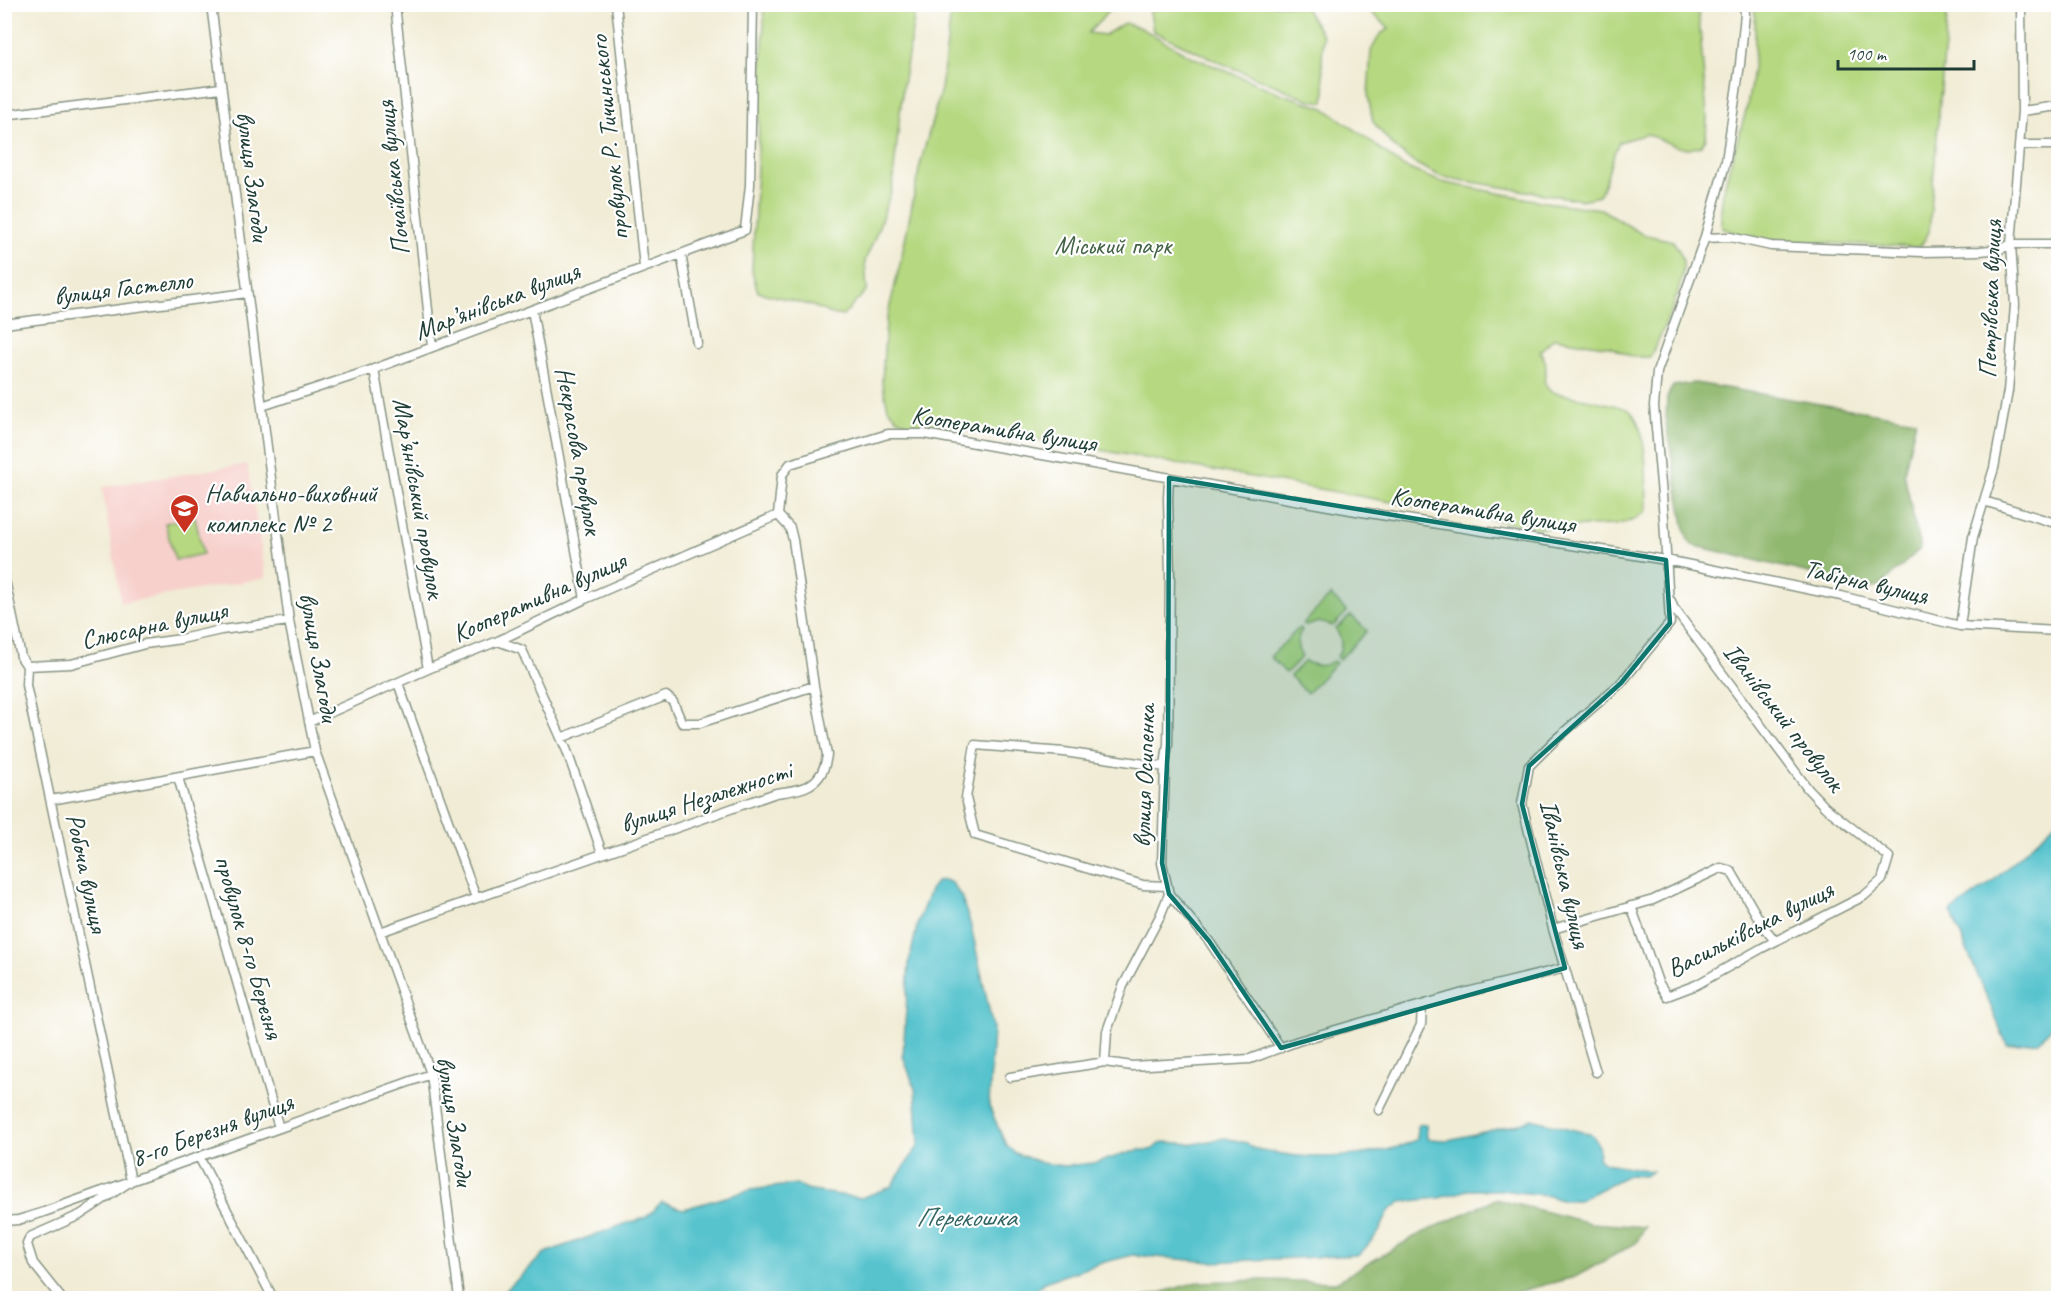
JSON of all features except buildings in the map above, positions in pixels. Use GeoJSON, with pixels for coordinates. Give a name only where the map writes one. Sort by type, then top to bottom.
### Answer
{"type":"FeatureCollection","features":[{"type":"Feature","properties":{"kind":"street","name":"вулиця Злагоди"},"geometry":{"type":"LineString","coordinates":[[211,4],[289,621],[315,751],[431,1074],[459,1299]]}},
{"type":"Feature","properties":{"kind":"street","name":"Почаївська вулиця"},"geometry":{"type":"LineString","coordinates":[[395,4],[432,347]]}},
{"type":"Feature","properties":{"kind":"street","name":"провулок Р. Тичинського"},"geometry":{"type":"LineString","coordinates":[[616,4],[644,267]]}},
{"type":"Feature","properties":{"kind":"street","name":"Мар’янівська вулиця"},"geometry":{"type":"LineString","coordinates":[[262,406],[374,369],[745,230],[750,185],[753,4]]}},
{"type":"Feature","properties":{"kind":"street","name":"Іванівська вулиця"},"geometry":{"type":"LineString","coordinates":[[1596,1072],[1553,929],[1522,804],[1529,766],[1555,740],[1621,683],[1670,623],[1654,406],[1657,372],[1705,238],[1726,161],[1740,63],[1744,4]]}},
{"type":"Feature","properties":{"kind":"street","name":"Петрівська вулиця"},"geometry":{"type":"LineString","coordinates":[[1960,626],[1972,537],[1994,468],[2008,391],[2015,305],[2011,244],[2022,111],[2020,4]]}},
{"type":"Feature","properties":{"kind":"street"},"geometry":{"type":"LineString","coordinates":[[4,116],[221,88]]}},
{"type":"Feature","properties":{"kind":"street"},"geometry":{"type":"LineString","coordinates":[[2022,111],[2058,106]]}},
{"type":"Feature","properties":{"kind":"street"},"geometry":{"type":"LineString","coordinates":[[2019,145],[2058,145]]}},
{"type":"Feature","properties":{"kind":"street"},"geometry":{"type":"LineString","coordinates":[[1705,238],[1730,237],[1771,246],[1922,252],[2001,249],[2011,244],[2058,243]]}},
{"type":"Feature","properties":{"kind":"street"},"geometry":{"type":"LineString","coordinates":[[681,254],[697,344]]}},
{"type":"Feature","properties":{"kind":"street","name":"вулиця Гастелло"},"geometry":{"type":"LineString","coordinates":[[4,324],[247,293]]}},
{"type":"Feature","properties":{"kind":"street","name":"Некрасова провулок"},"geometry":{"type":"LineString","coordinates":[[532,310],[585,599]]}},
{"type":"Feature","properties":{"kind":"street","name":"Мар’янівський провулок"},"geometry":{"type":"LineString","coordinates":[[374,369],[428,669]]}},
{"type":"Feature","properties":{"kind":"street","name":"Кооперативна вулиця"},"geometry":{"type":"LineString","coordinates":[[309,723],[428,669],[498,641],[585,599],[778,514],[782,475],[790,464],[888,434],[924,434],[1362,512],[1666,560]]}},
{"type":"Feature","properties":{"kind":"street","name":"вулиця Осипенка"},"geometry":{"type":"LineString","coordinates":[[1168,890],[1162,863],[1165,767],[1168,744],[1169,478]]}},
{"type":"Feature","properties":{"kind":"street"},"geometry":{"type":"LineString","coordinates":[[1984,501],[2058,524]]}},
{"type":"Feature","properties":{"kind":"street","name":"вулиця Незалежності"},"geometry":{"type":"LineString","coordinates":[[380,932],[776,793],[807,787],[820,777],[825,766],[826,755],[793,540],[790,528],[778,514]]}},
{"type":"Feature","properties":{"kind":"street","name":"Табірна вулиця"},"geometry":{"type":"LineString","coordinates":[[1666,560],[1842,596],[1960,626],[2058,631]]}},
{"type":"Feature","properties":{"kind":"street","name":"Робоча вулиця"},"geometry":{"type":"LineString","coordinates":[[4,575],[21,657],[27,666],[26,685],[131,1181]]}},
{"type":"Feature","properties":{"kind":"street","name":"Іванівський провулок"},"geometry":{"type":"LineString","coordinates":[[1667,586],[1673,607],[1808,789],[1825,807],[1889,857]]}},
{"type":"Feature","properties":{"kind":"street","name":"Слюсарна вулиця"},"geometry":{"type":"LineString","coordinates":[[27,666],[71,664],[146,644],[221,630],[289,621]]}},
{"type":"Feature","properties":{"kind":"street"},"geometry":{"type":"LineString","coordinates":[[498,641],[522,650],[561,738],[602,854]]}},
{"type":"Feature","properties":{"kind":"street"},"geometry":{"type":"LineString","coordinates":[[398,683],[476,898]]}},
{"type":"Feature","properties":{"kind":"street"},"geometry":{"type":"LineString","coordinates":[[561,738],[666,696],[673,702],[682,723],[700,723],[814,686]]}},
{"type":"Feature","properties":{"kind":"street"},"geometry":{"type":"LineString","coordinates":[[1165,767],[1064,752],[975,745],[966,798],[975,835],[1143,885],[1168,890],[1209,941],[1281,1048]]}},
{"type":"Feature","properties":{"kind":"street"},"geometry":{"type":"LineString","coordinates":[[51,800],[315,751]]}},
{"type":"Feature","properties":{"kind":"street","name":"провулок 8-го Березня"},"geometry":{"type":"LineString","coordinates":[[178,777],[279,1128]]}},
{"type":"Feature","properties":{"kind":"street","name":"Васильківська вулиця"},"geometry":{"type":"LineString","coordinates":[[1631,906],[1658,982],[1667,996],[1696,985],[1775,941],[1864,896],[1882,880],[1889,857]]}},
{"type":"Feature","properties":{"kind":"street"},"geometry":{"type":"LineString","coordinates":[[1553,929],[1653,900],[1721,868],[1731,871],[1763,926],[1775,941]]}},
{"type":"Feature","properties":{"kind":"street"},"geometry":{"type":"LineString","coordinates":[[1105,1062],[1107,1031],[1122,986],[1160,916],[1168,890]]}},
{"type":"Feature","properties":{"kind":"street"},"geometry":{"type":"LineString","coordinates":[[1010,1077],[1105,1062],[1132,1066],[1250,1059],[1298,1041],[1422,1005],[1565,968]]}},
{"type":"Feature","properties":{"kind":"street"},"geometry":{"type":"LineString","coordinates":[[1379,1110],[1421,1025],[1422,1005]]}},
{"type":"Feature","properties":{"kind":"street","name":"8-го Березня вулиця"},"geometry":{"type":"LineString","coordinates":[[4,1221],[18,1220],[41,1213],[431,1074]]}},
{"type":"Feature","properties":{"kind":"street"},"geometry":{"type":"LineString","coordinates":[[199,1157],[273,1299]]}},
{"type":"Feature","properties":{"kind":"street"},"geometry":{"type":"LineString","coordinates":[[61,1299],[33,1263],[27,1244],[30,1237],[80,1215],[131,1181]]}},
{"type":"Feature","properties":{"kind":"highlighted area"},"geometry":{"type":"Polygon","coordinates":[[[1169,478],[1666,560],[1670,623],[1621,683],[1529,766],[1522,804],[1565,968],[1281,1048],[1209,941],[1169,894],[1162,863],[1168,744],[1169,478]]]}},
{"type":"Feature","properties":{"kind":"shaded area","name":"Навчально-виховний комплекс № 2"},"geometry":{"type":"Polygon","coordinates":[[[247,464],[266,578],[121,603],[102,487],[247,464]]]}},
{"type":"Feature","properties":{"kind":"green space"},"geometry":{"type":"Polygon","coordinates":[[[916,4],[903,85],[892,189],[865,261],[867,290],[843,316],[758,292],[752,272],[763,5],[916,4]]]}},
{"type":"Feature","properties":{"kind":"green space","name":"Міський парк"},"geometry":{"type":"Polygon","coordinates":[[[952,5],[1113,5],[1088,33],[1105,35],[1124,23],[1141,28],[1190,56],[1277,92],[1324,108],[1402,166],[1441,182],[1545,202],[1601,209],[1642,234],[1673,241],[1682,256],[1683,272],[1671,310],[1650,357],[1633,357],[1610,347],[1554,338],[1540,351],[1546,366],[1544,380],[1551,392],[1624,408],[1629,410],[1635,418],[1640,429],[1645,457],[1647,510],[1634,520],[1615,525],[1538,528],[1072,445],[952,428],[912,426],[898,419],[888,408],[882,382],[886,322],[920,165],[941,89],[952,5]]]}},
{"type":"Feature","properties":{"kind":"green space"},"geometry":{"type":"Polygon","coordinates":[[[1149,5],[1303,5],[1323,36],[1324,102],[1310,100],[1221,63],[1153,31],[1149,5]]]}},
{"type":"Feature","properties":{"kind":"green space"},"geometry":{"type":"Polygon","coordinates":[[[1367,5],[1698,5],[1707,117],[1706,138],[1701,146],[1689,149],[1678,147],[1647,134],[1619,142],[1599,196],[1581,200],[1442,177],[1414,163],[1392,145],[1373,122],[1368,95],[1371,51],[1380,34],[1389,29],[1367,5]]]}},
{"type":"Feature","properties":{"kind":"green space"},"geometry":{"type":"Polygon","coordinates":[[[1754,5],[1948,5],[1929,232],[1920,247],[1773,241],[1722,228],[1722,200],[1725,184],[1744,119],[1751,81],[1755,43],[1754,5]]]}},
{"type":"Feature","properties":{"kind":"green space"},"geometry":{"type":"Polygon","coordinates":[[[1695,383],[1916,420],[1904,473],[1920,549],[1881,587],[1871,588],[1692,545],[1685,530],[1666,423],[1667,397],[1673,386],[1695,383]]]}},
{"type":"Feature","properties":{"kind":"green space"},"geometry":{"type":"Polygon","coordinates":[[[195,517],[203,554],[175,560],[165,523],[195,517]]]}},
{"type":"Feature","properties":{"kind":"green space"},"geometry":{"type":"Polygon","coordinates":[[[1331,595],[1347,612],[1333,626],[1319,622],[1306,626],[1303,624],[1331,595]]]}},
{"type":"Feature","properties":{"kind":"green space"},"geometry":{"type":"Polygon","coordinates":[[[1351,615],[1367,631],[1339,660],[1337,657],[1341,643],[1336,629],[1351,615]]]}},
{"type":"Feature","properties":{"kind":"green space"},"geometry":{"type":"Polygon","coordinates":[[[1299,628],[1302,630],[1298,647],[1302,657],[1286,673],[1270,657],[1299,628]]]}},
{"type":"Feature","properties":{"kind":"green space"},"geometry":{"type":"Polygon","coordinates":[[[1305,661],[1319,666],[1333,661],[1336,663],[1307,693],[1290,676],[1305,661]]]}},
{"type":"Feature","properties":{"kind":"green space"},"geometry":{"type":"Polygon","coordinates":[[[1495,1199],[1590,1223],[1645,1227],[1636,1243],[1575,1277],[1493,1298],[1143,1298],[1197,1282],[1264,1280],[1336,1282],[1414,1237],[1495,1199]]]}},
{"type":"Feature","properties":{"kind":"water"},"geometry":{"type":"Polygon","coordinates":[[[2058,820],[2058,1020],[2038,1042],[2007,1045],[1951,912],[1992,882],[2058,820]]]}},
{"type":"Feature","properties":{"kind":"water","name":"Перекошка"},"geometry":{"type":"Polygon","coordinates":[[[945,880],[952,883],[961,896],[971,926],[993,1028],[989,1106],[1006,1145],[1015,1153],[1042,1163],[1064,1166],[1094,1163],[1139,1150],[1151,1150],[1163,1142],[1194,1144],[1225,1138],[1247,1143],[1252,1148],[1287,1155],[1311,1157],[1359,1155],[1392,1149],[1417,1139],[1418,1125],[1426,1124],[1427,1139],[1448,1140],[1532,1119],[1590,1134],[1598,1144],[1598,1158],[1605,1163],[1652,1171],[1645,1176],[1628,1175],[1579,1200],[1560,1200],[1550,1196],[1502,1190],[1468,1190],[1439,1198],[1401,1202],[1389,1211],[1379,1232],[1359,1255],[1212,1262],[1133,1255],[1044,1282],[1027,1298],[498,1298],[545,1253],[648,1216],[662,1202],[683,1209],[751,1190],[796,1184],[812,1191],[861,1198],[891,1187],[919,1145],[915,1089],[903,1056],[909,962],[918,922],[930,890],[937,881],[945,880]]]}},
{"type":"Feature","properties":{"kind":"place","name":"Навчально-виховний комплекс № 2"},"geometry":{"type":"Point","coordinates":[184,534]}}]}
